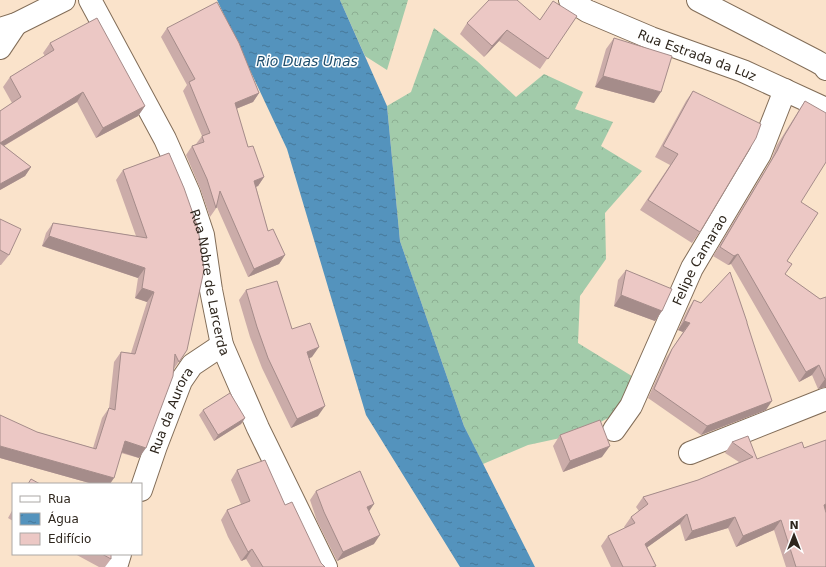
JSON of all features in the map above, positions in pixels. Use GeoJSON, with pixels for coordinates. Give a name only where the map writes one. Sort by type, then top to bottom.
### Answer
{"type":"FeatureCollection","features":[{"type":"Feature","properties":{"kind":"street"},"geometry":{"type":"LineString","coordinates":[[0,48],[8,26],[64,0]]}},
{"type":"Feature","properties":{"kind":"street","name":"Rua Nobre de Larcerda"},"geometry":{"type":"LineString","coordinates":[[90,0],[165,139],[190,193],[203,235],[211,290],[222,345],[258,428],[326,567]]}},
{"type":"Feature","properties":{"kind":"street","name":"Rua Estrada da Luz"},"geometry":{"type":"LineString","coordinates":[[570,0],[587,11],[651,38],[743,71],[826,109]]}},
{"type":"Feature","properties":{"kind":"street"},"geometry":{"type":"LineString","coordinates":[[698,0],[816,61],[823,65],[826,69]]}},
{"type":"Feature","properties":{"kind":"street","name":"Felipe Camarao"},"geometry":{"type":"LineString","coordinates":[[614,430],[631,406],[692,268],[760,154],[785,90]]}},
{"type":"Feature","properties":{"kind":"street","name":"Rua da Aurora"},"geometry":{"type":"LineString","coordinates":[[142,487],[181,381],[192,365],[222,345]]}},
{"type":"Feature","properties":{"kind":"street"},"geometry":{"type":"LineString","coordinates":[[690,453],[826,399]]}},
{"type":"Feature","properties":{"kind":"street"},"geometry":{"type":"LineString","coordinates":[[116,567],[120,555]]}},
{"type":"Feature","properties":{"kind":"green space"},"geometry":{"type":"Polygon","coordinates":[[[340,0],[408,0],[387,70],[365,56],[340,0]]]}},
{"type":"Feature","properties":{"kind":"green space"},"geometry":{"type":"Polygon","coordinates":[[[434,28],[477,61],[516,97],[544,74],[583,92],[575,109],[613,122],[601,146],[642,171],[605,213],[606,259],[580,296],[578,343],[635,378],[617,413],[579,434],[528,445],[483,464],[464,426],[400,241],[387,106],[411,92],[434,28]]]}},
{"type":"Feature","properties":{"kind":"water","name":"Rio Duas Unas"},"geometry":{"type":"Polygon","coordinates":[[[217,0],[340,0],[387,106],[400,241],[464,426],[535,567],[460,567],[366,415],[287,149],[217,0]]]}},
{"type":"Feature","properties":{"kind":"building"},"geometry":{"type":"Polygon","coordinates":[[[489,0],[517,0],[540,20],[553,1],[577,16],[548,59],[507,30],[492,46],[467,23],[489,0]]]}},
{"type":"Feature","properties":{"kind":"building"},"geometry":{"type":"Polygon","coordinates":[[[217,2],[239,43],[259,93],[235,103],[248,147],[253,146],[264,177],[254,181],[268,231],[273,229],[285,255],[254,269],[220,191],[216,208],[207,179],[192,146],[204,142],[202,136],[210,133],[189,82],[195,79],[167,28],[217,2]]]}},
{"type":"Feature","properties":{"kind":"building"},"geometry":{"type":"Polygon","coordinates":[[[97,18],[145,106],[103,128],[83,92],[0,143],[0,111],[21,97],[10,77],[54,50],[50,43],[97,18]]]}},
{"type":"Feature","properties":{"kind":"building"},"geometry":{"type":"Polygon","coordinates":[[[614,38],[672,56],[661,92],[603,76],[614,38]]]}},
{"type":"Feature","properties":{"kind":"building"},"geometry":{"type":"Polygon","coordinates":[[[693,91],[761,124],[756,138],[700,232],[648,200],[678,154],[663,146],[693,91]]]}},
{"type":"Feature","properties":{"kind":"building"},"geometry":{"type":"Polygon","coordinates":[[[805,101],[826,113],[826,162],[801,202],[818,213],[787,261],[792,264],[785,274],[820,299],[826,297],[826,379],[819,365],[806,372],[738,254],[734,256],[720,247],[805,101]]]}},
{"type":"Feature","properties":{"kind":"building"},"geometry":{"type":"Polygon","coordinates":[[[0,143],[31,167],[0,184],[0,143]]]}},
{"type":"Feature","properties":{"kind":"building"},"geometry":{"type":"Polygon","coordinates":[[[169,153],[184,188],[198,228],[204,270],[187,350],[179,362],[175,354],[173,376],[146,448],[125,441],[114,478],[0,446],[0,415],[37,432],[96,449],[109,408],[115,410],[121,352],[135,354],[154,292],[142,288],[145,268],[49,236],[53,223],[147,238],[123,170],[169,153]]]}},
{"type":"Feature","properties":{"kind":"building"},"geometry":{"type":"Polygon","coordinates":[[[0,219],[21,229],[9,255],[0,250],[0,219]]]}},
{"type":"Feature","properties":{"kind":"building"},"geometry":{"type":"Polygon","coordinates":[[[626,270],[672,289],[662,311],[621,295],[626,270]]]}},
{"type":"Feature","properties":{"kind":"building"},"geometry":{"type":"Polygon","coordinates":[[[730,272],[772,401],[707,426],[654,389],[672,349],[690,323],[684,321],[694,300],[701,303],[730,272]]]}},
{"type":"Feature","properties":{"kind":"building"},"geometry":{"type":"Polygon","coordinates":[[[277,281],[292,329],[310,323],[319,347],[307,352],[325,406],[297,419],[268,358],[246,290],[277,281]]]}},
{"type":"Feature","properties":{"kind":"building"},"geometry":{"type":"Polygon","coordinates":[[[230,393],[245,418],[218,435],[203,410],[230,393]]]}},
{"type":"Feature","properties":{"kind":"building"},"geometry":{"type":"Polygon","coordinates":[[[600,420],[610,446],[570,461],[560,435],[600,420]]]}},
{"type":"Feature","properties":{"kind":"building"},"geometry":{"type":"Polygon","coordinates":[[[748,436],[757,459],[802,442],[804,448],[826,440],[826,504],[824,505],[826,513],[826,567],[796,567],[781,520],[743,536],[735,517],[692,531],[687,514],[645,544],[656,566],[623,567],[608,536],[635,523],[631,517],[648,504],[643,497],[698,480],[753,457],[732,442],[748,436]]]}},
{"type":"Feature","properties":{"kind":"building"},"geometry":{"type":"Polygon","coordinates":[[[265,460],[285,505],[292,502],[321,563],[325,567],[263,567],[252,549],[248,552],[227,510],[250,501],[237,470],[265,460]]]}},
{"type":"Feature","properties":{"kind":"building"},"geometry":{"type":"Polygon","coordinates":[[[360,471],[374,504],[367,507],[380,535],[343,552],[316,491],[360,471]]]}},
{"type":"Feature","properties":{"kind":"building"},"geometry":{"type":"Polygon","coordinates":[[[31,479],[38,483],[29,483],[31,479]]]}},
{"type":"Feature","properties":{"kind":"building"},"geometry":{"type":"Polygon","coordinates":[[[104,555],[111,555],[111,559],[104,555]]]}}]}
